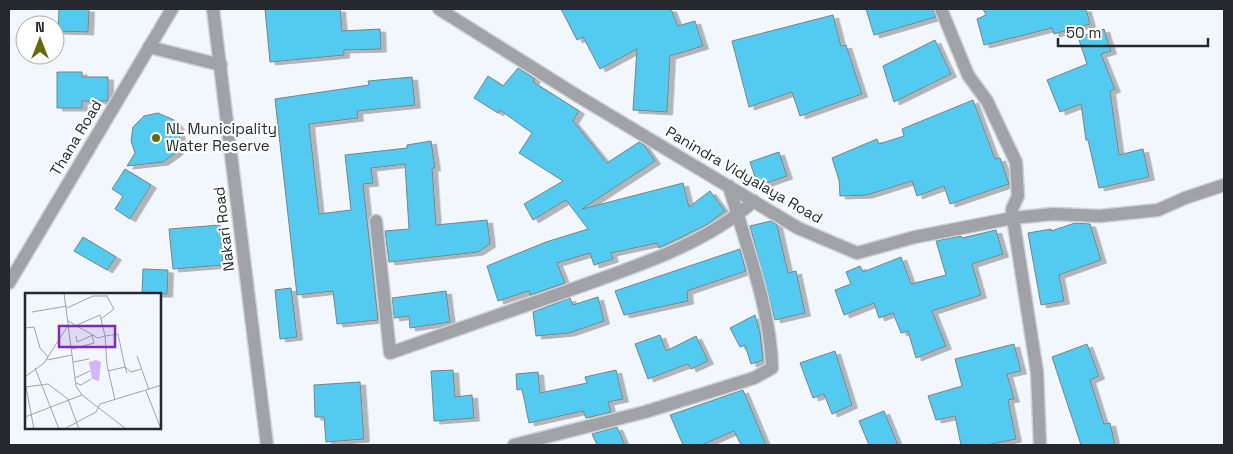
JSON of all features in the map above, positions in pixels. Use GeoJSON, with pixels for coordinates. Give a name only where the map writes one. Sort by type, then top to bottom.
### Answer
{"type":"FeatureCollection","features":[{"type":"Feature","properties":{"kind":"street","name":"Thana Road"},"geometry":{"type":"LineString","coordinates":[[9,283],[172,9]]}},
{"type":"Feature","properties":{"kind":"street","name":"Nakari Road"},"geometry":{"type":"LineString","coordinates":[[214,9],[267,445]]}},
{"type":"Feature","properties":{"kind":"street","name":"Panindra Vidyalaya Road"},"geometry":{"type":"LineString","coordinates":[[439,9],[581,98],[798,228],[856,253],[915,237],[1012,218],[1053,214],[1100,216],[1158,210],[1224,185]]}},
{"type":"Feature","properties":{"kind":"street"},"geometry":{"type":"LineString","coordinates":[[941,9],[968,75],[987,101],[1016,162],[1018,196],[1012,209],[1012,218],[1037,372],[1040,445]]}},
{"type":"Feature","properties":{"kind":"street"},"geometry":{"type":"LineString","coordinates":[[149,47],[220,65]]}},
{"type":"Feature","properties":{"kind":"street"},"geometry":{"type":"LineString","coordinates":[[514,445],[645,412],[754,378],[772,368],[772,352],[764,310],[728,186]]}},
{"type":"Feature","properties":{"kind":"street"},"geometry":{"type":"LineString","coordinates":[[376,221],[390,353],[610,275],[691,242],[737,216],[754,201]]}},
{"type":"Feature","properties":{"kind":"building"},"geometry":{"type":"Polygon","coordinates":[[[59,9],[89,9],[88,32],[65,31],[65,15],[59,15],[59,9]]]}},
{"type":"Feature","properties":{"kind":"building"},"geometry":{"type":"Polygon","coordinates":[[[265,9],[340,9],[342,31],[380,29],[381,49],[344,50],[344,55],[270,62],[265,9]]]}},
{"type":"Feature","properties":{"kind":"building"},"geometry":{"type":"Polygon","coordinates":[[[561,9],[671,9],[678,26],[695,21],[703,46],[670,56],[667,112],[633,110],[637,49],[600,69],[583,37],[577,40],[561,9]]]}},
{"type":"Feature","properties":{"kind":"building"},"geometry":{"type":"Polygon","coordinates":[[[866,9],[933,9],[936,17],[874,35],[866,9]]]}},
{"type":"Feature","properties":{"kind":"building"},"geometry":{"type":"Polygon","coordinates":[[[983,9],[1086,9],[1090,24],[1054,34],[1052,28],[984,45],[977,19],[986,15],[983,9]]]}},
{"type":"Feature","properties":{"kind":"building"},"geometry":{"type":"Polygon","coordinates":[[[833,15],[841,46],[846,45],[862,94],[800,116],[792,92],[749,107],[732,41],[833,15]]]}},
{"type":"Feature","properties":{"kind":"building"},"geometry":{"type":"Polygon","coordinates":[[[1104,29],[1111,51],[1101,54],[1115,89],[1110,91],[1119,155],[1143,149],[1149,177],[1099,188],[1088,140],[1086,140],[1081,104],[1060,112],[1047,80],[1087,64],[1078,37],[1104,29]]]}},
{"type":"Feature","properties":{"kind":"building"},"geometry":{"type":"Polygon","coordinates":[[[935,40],[951,74],[894,102],[883,66],[935,40]]]}},
{"type":"Feature","properties":{"kind":"building"},"geometry":{"type":"Polygon","coordinates":[[[518,68],[535,79],[533,82],[579,111],[573,121],[607,163],[639,142],[644,145],[655,161],[582,209],[683,183],[689,207],[710,191],[725,211],[708,224],[659,248],[657,243],[611,253],[613,259],[594,265],[590,253],[557,263],[565,283],[530,295],[529,291],[498,301],[487,266],[546,242],[588,229],[566,200],[533,220],[524,204],[563,181],[519,153],[532,133],[500,110],[498,113],[474,98],[488,76],[503,86],[518,68]]]}},
{"type":"Feature","properties":{"kind":"building"},"geometry":{"type":"Polygon","coordinates":[[[57,72],[82,72],[82,77],[108,77],[108,101],[82,101],[82,108],[57,108],[57,72]]]}},
{"type":"Feature","properties":{"kind":"building"},"geometry":{"type":"Polygon","coordinates":[[[412,77],[415,105],[357,111],[358,118],[309,124],[319,214],[351,210],[345,155],[407,148],[407,145],[431,141],[435,168],[432,168],[436,225],[487,220],[490,244],[478,252],[389,262],[385,231],[409,229],[405,164],[371,168],[373,183],[363,184],[378,320],[337,324],[333,291],[297,295],[275,99],[369,85],[368,81],[412,77]]]}},
{"type":"Feature","properties":{"kind":"building"},"geometry":{"type":"Polygon","coordinates":[[[973,100],[995,159],[1000,158],[1009,184],[950,204],[944,186],[917,196],[912,181],[867,195],[840,196],[839,180],[832,158],[877,139],[879,144],[904,136],[902,129],[973,100]]]}},
{"type":"Feature","properties":{"kind":"building","name":"NL Municipality Water Reserve"},"geometry":{"type":"Polygon","coordinates":[[[158,113],[174,120],[179,127],[180,144],[177,152],[163,162],[127,166],[135,153],[131,141],[133,127],[144,116],[158,113]]]}},
{"type":"Feature","properties":{"kind":"building"},"geometry":{"type":"Polygon","coordinates":[[[779,152],[787,176],[758,186],[750,162],[779,152]]]}},
{"type":"Feature","properties":{"kind":"building"},"geometry":{"type":"Polygon","coordinates":[[[125,169],[151,185],[130,219],[115,209],[123,196],[112,189],[125,169]]]}},
{"type":"Feature","properties":{"kind":"building"},"geometry":{"type":"Polygon","coordinates":[[[771,221],[777,225],[788,273],[796,271],[805,313],[775,320],[750,226],[771,221]]]}},
{"type":"Feature","properties":{"kind":"building"},"geometry":{"type":"Polygon","coordinates":[[[1075,223],[1090,224],[1101,260],[1059,275],[1064,301],[1041,305],[1028,233],[1051,229],[1051,231],[1075,223]]]}},
{"type":"Feature","properties":{"kind":"building"},"geometry":{"type":"Polygon","coordinates":[[[220,225],[223,265],[173,269],[169,229],[220,225]]]}},
{"type":"Feature","properties":{"kind":"building"},"geometry":{"type":"Polygon","coordinates":[[[996,230],[1003,254],[972,264],[981,295],[932,311],[946,346],[916,358],[908,331],[901,333],[893,313],[879,318],[874,303],[844,315],[835,290],[851,284],[846,272],[860,266],[863,272],[901,257],[911,284],[946,275],[936,241],[961,236],[962,238],[996,230]]]}},
{"type":"Feature","properties":{"kind":"building"},"geometry":{"type":"Polygon","coordinates":[[[83,237],[116,257],[107,270],[74,251],[83,237]]]}},
{"type":"Feature","properties":{"kind":"building"},"geometry":{"type":"Polygon","coordinates":[[[740,249],[746,271],[687,291],[688,301],[624,315],[615,291],[740,249]]]}},
{"type":"Feature","properties":{"kind":"building"},"geometry":{"type":"Polygon","coordinates":[[[143,269],[168,270],[167,294],[142,293],[143,269]]]}},
{"type":"Feature","properties":{"kind":"building"},"geometry":{"type":"Polygon","coordinates":[[[291,288],[297,337],[280,339],[275,290],[291,288]]]}},
{"type":"Feature","properties":{"kind":"building"},"geometry":{"type":"Polygon","coordinates":[[[446,291],[450,322],[410,328],[409,316],[394,318],[392,298],[446,291]]]}},
{"type":"Feature","properties":{"kind":"building"},"geometry":{"type":"Polygon","coordinates":[[[598,297],[604,321],[569,333],[536,336],[533,312],[570,298],[573,305],[598,297]]]}},
{"type":"Feature","properties":{"kind":"building"},"geometry":{"type":"Polygon","coordinates":[[[755,315],[760,333],[763,360],[751,364],[745,345],[740,347],[730,328],[755,315]]]}},
{"type":"Feature","properties":{"kind":"building"},"geometry":{"type":"Polygon","coordinates":[[[660,335],[666,351],[696,336],[708,361],[691,369],[688,364],[648,379],[635,344],[660,335]]]}},
{"type":"Feature","properties":{"kind":"building"},"geometry":{"type":"Polygon","coordinates":[[[1014,344],[1021,371],[1007,374],[1014,399],[1008,400],[1016,439],[986,445],[961,445],[955,416],[936,420],[928,396],[962,386],[955,359],[1014,344]]]}},
{"type":"Feature","properties":{"kind":"building"},"geometry":{"type":"Polygon","coordinates":[[[1087,344],[1099,376],[1090,380],[1104,424],[1110,423],[1115,445],[1081,445],[1052,357],[1087,344]]]}},
{"type":"Feature","properties":{"kind":"building"},"geometry":{"type":"Polygon","coordinates":[[[835,351],[852,405],[832,414],[824,394],[813,398],[800,363],[835,351]]]}},
{"type":"Feature","properties":{"kind":"building"},"geometry":{"type":"Polygon","coordinates":[[[453,370],[455,397],[472,395],[474,418],[434,421],[431,371],[453,370]]]}},
{"type":"Feature","properties":{"kind":"building"},"geometry":{"type":"Polygon","coordinates":[[[616,370],[623,399],[608,402],[611,412],[586,418],[583,411],[529,423],[522,389],[517,390],[516,374],[538,372],[540,393],[587,383],[585,377],[616,370]]]}},
{"type":"Feature","properties":{"kind":"building"},"geometry":{"type":"Polygon","coordinates":[[[360,382],[364,439],[326,442],[324,417],[315,417],[314,385],[360,382]]]}},
{"type":"Feature","properties":{"kind":"building"},"geometry":{"type":"Polygon","coordinates":[[[743,390],[766,445],[741,445],[734,431],[702,445],[683,445],[670,415],[743,390]]]}},
{"type":"Feature","properties":{"kind":"building"},"geometry":{"type":"Polygon","coordinates":[[[884,411],[898,445],[869,445],[859,421],[884,411]]]}},
{"type":"Feature","properties":{"kind":"building"},"geometry":{"type":"Polygon","coordinates":[[[617,427],[625,445],[597,445],[592,434],[617,427]]]}},
{"type":"Feature","properties":{"kind":"place","name":"NL Municipality Water Reserve"},"geometry":{"type":"Point","coordinates":[156,138]}}]}
